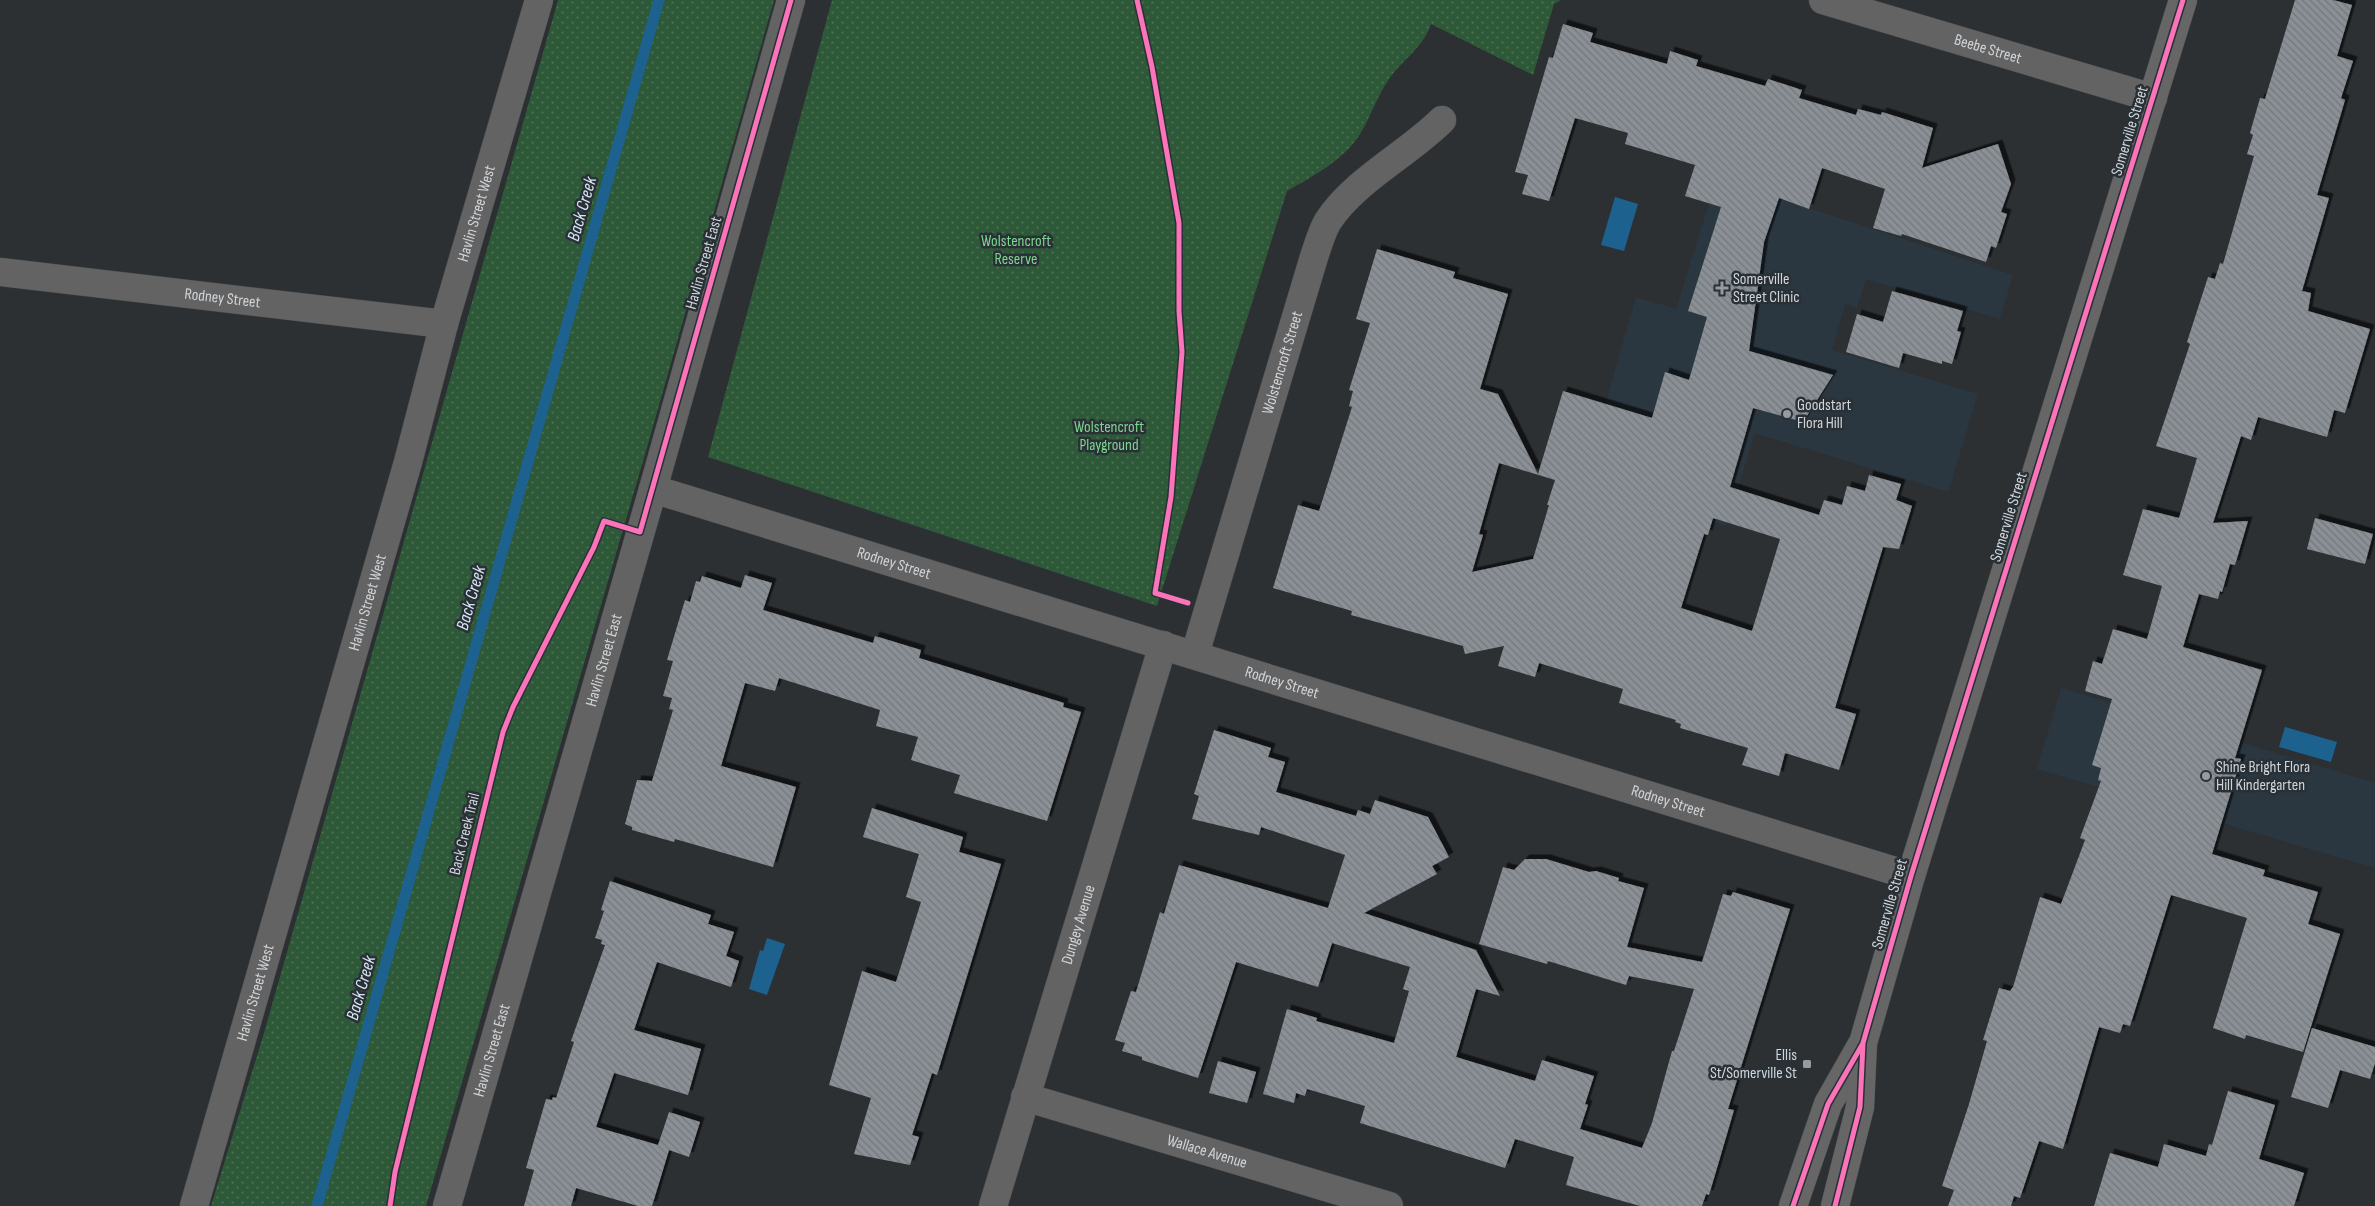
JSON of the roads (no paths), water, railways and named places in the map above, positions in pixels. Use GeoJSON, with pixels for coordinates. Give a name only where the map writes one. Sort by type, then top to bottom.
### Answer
{"type":"FeatureCollection","features":[{"type":"Feature","properties":{"kind":"street","name":"Havlin Street West"},"geometry":{"type":"LineString","coordinates":[[194,1206],[402,481],[444,324],[539,0]]}},
{"type":"Feature","properties":{"kind":"street","name":"Havlin Street East"},"geometry":{"type":"LineString","coordinates":[[447,1206],[791,0]]}},
{"type":"Feature","properties":{"kind":"street","name":"Beebe Street"},"geometry":{"type":"LineString","coordinates":[[1823,0],[2153,98]]}},
{"type":"Feature","properties":{"kind":"street","name":"Somerville Street"},"geometry":{"type":"LineString","coordinates":[[1835,1206],[1860,1107],[1863,1043],[1911,876],[2183,0]]}},
{"type":"Feature","properties":{"kind":"street","name":"Wolstencroft Street"},"geometry":{"type":"LineString","coordinates":[[1195,654],[1314,257],[1328,222],[1350,194],[1425,137],[1442,120]]}},
{"type":"Feature","properties":{"kind":"street","name":"Rodney Street"},"geometry":{"type":"LineString","coordinates":[[0,272],[444,324]]}},
{"type":"Feature","properties":{"kind":"street","name":"Rodney Street"},"geometry":{"type":"LineString","coordinates":[[653,489],[1195,654],[1911,876]]}},
{"type":"Feature","properties":{"kind":"street","name":"Dungey Avenue"},"geometry":{"type":"LineString","coordinates":[[993,1206],[1163,645]]}},
{"type":"Feature","properties":{"kind":"street","name":"Somerville Street"},"geometry":{"type":"LineString","coordinates":[[1793,1206],[1828,1104],[1863,1043]]}},
{"type":"Feature","properties":{"kind":"street","name":"Wallace Avenue"},"geometry":{"type":"LineString","coordinates":[[1025,1098],[1389,1206]]}},
{"type":"Feature","properties":{"kind":"water"},"geometry":{"type":"Polygon","coordinates":[[[1615,197],[1638,204],[1624,251],[1601,245],[1615,197]]]}},
{"type":"Feature","properties":{"kind":"water"},"geometry":{"type":"Polygon","coordinates":[[[2285,727],[2337,742],[2331,762],[2279,747],[2285,727]]]}},
{"type":"Feature","properties":{"kind":"water"},"geometry":{"type":"Polygon","coordinates":[[[767,938],[785,944],[767,995],[749,989],[760,950],[763,951],[767,938]]]}},
{"type":"Feature","properties":{"kind":"waterway","name":"Back Creek"},"geometry":{"type":"LineString","coordinates":[[317,1206],[659,0]]}},
{"type":"Feature","properties":{"kind":"place","name":"Somerville Street Clinic"},"geometry":{"type":"Point","coordinates":[1722,288]}},
{"type":"Feature","properties":{"kind":"place","name":"Goodstart Flora Hill"},"geometry":{"type":"Point","coordinates":[1787,414]}},
{"type":"Feature","properties":{"kind":"place","name":"Shine Bright Flora Hill Kindergarten"},"geometry":{"type":"Point","coordinates":[2206,776]}},
{"type":"Feature","properties":{"kind":"place","name":"Ellis St/Somerville St"},"geometry":{"type":"Point","coordinates":[1807,1064]}},
{"type":"Feature","properties":{"kind":"park label","name":"Wolstencroft Reserve"},"geometry":{"type":"Point","coordinates":[1016,250]}},
{"type":"Feature","properties":{"kind":"park label","name":"Wolstencroft Playground"},"geometry":{"type":"Point","coordinates":[1109,436]}}]}
